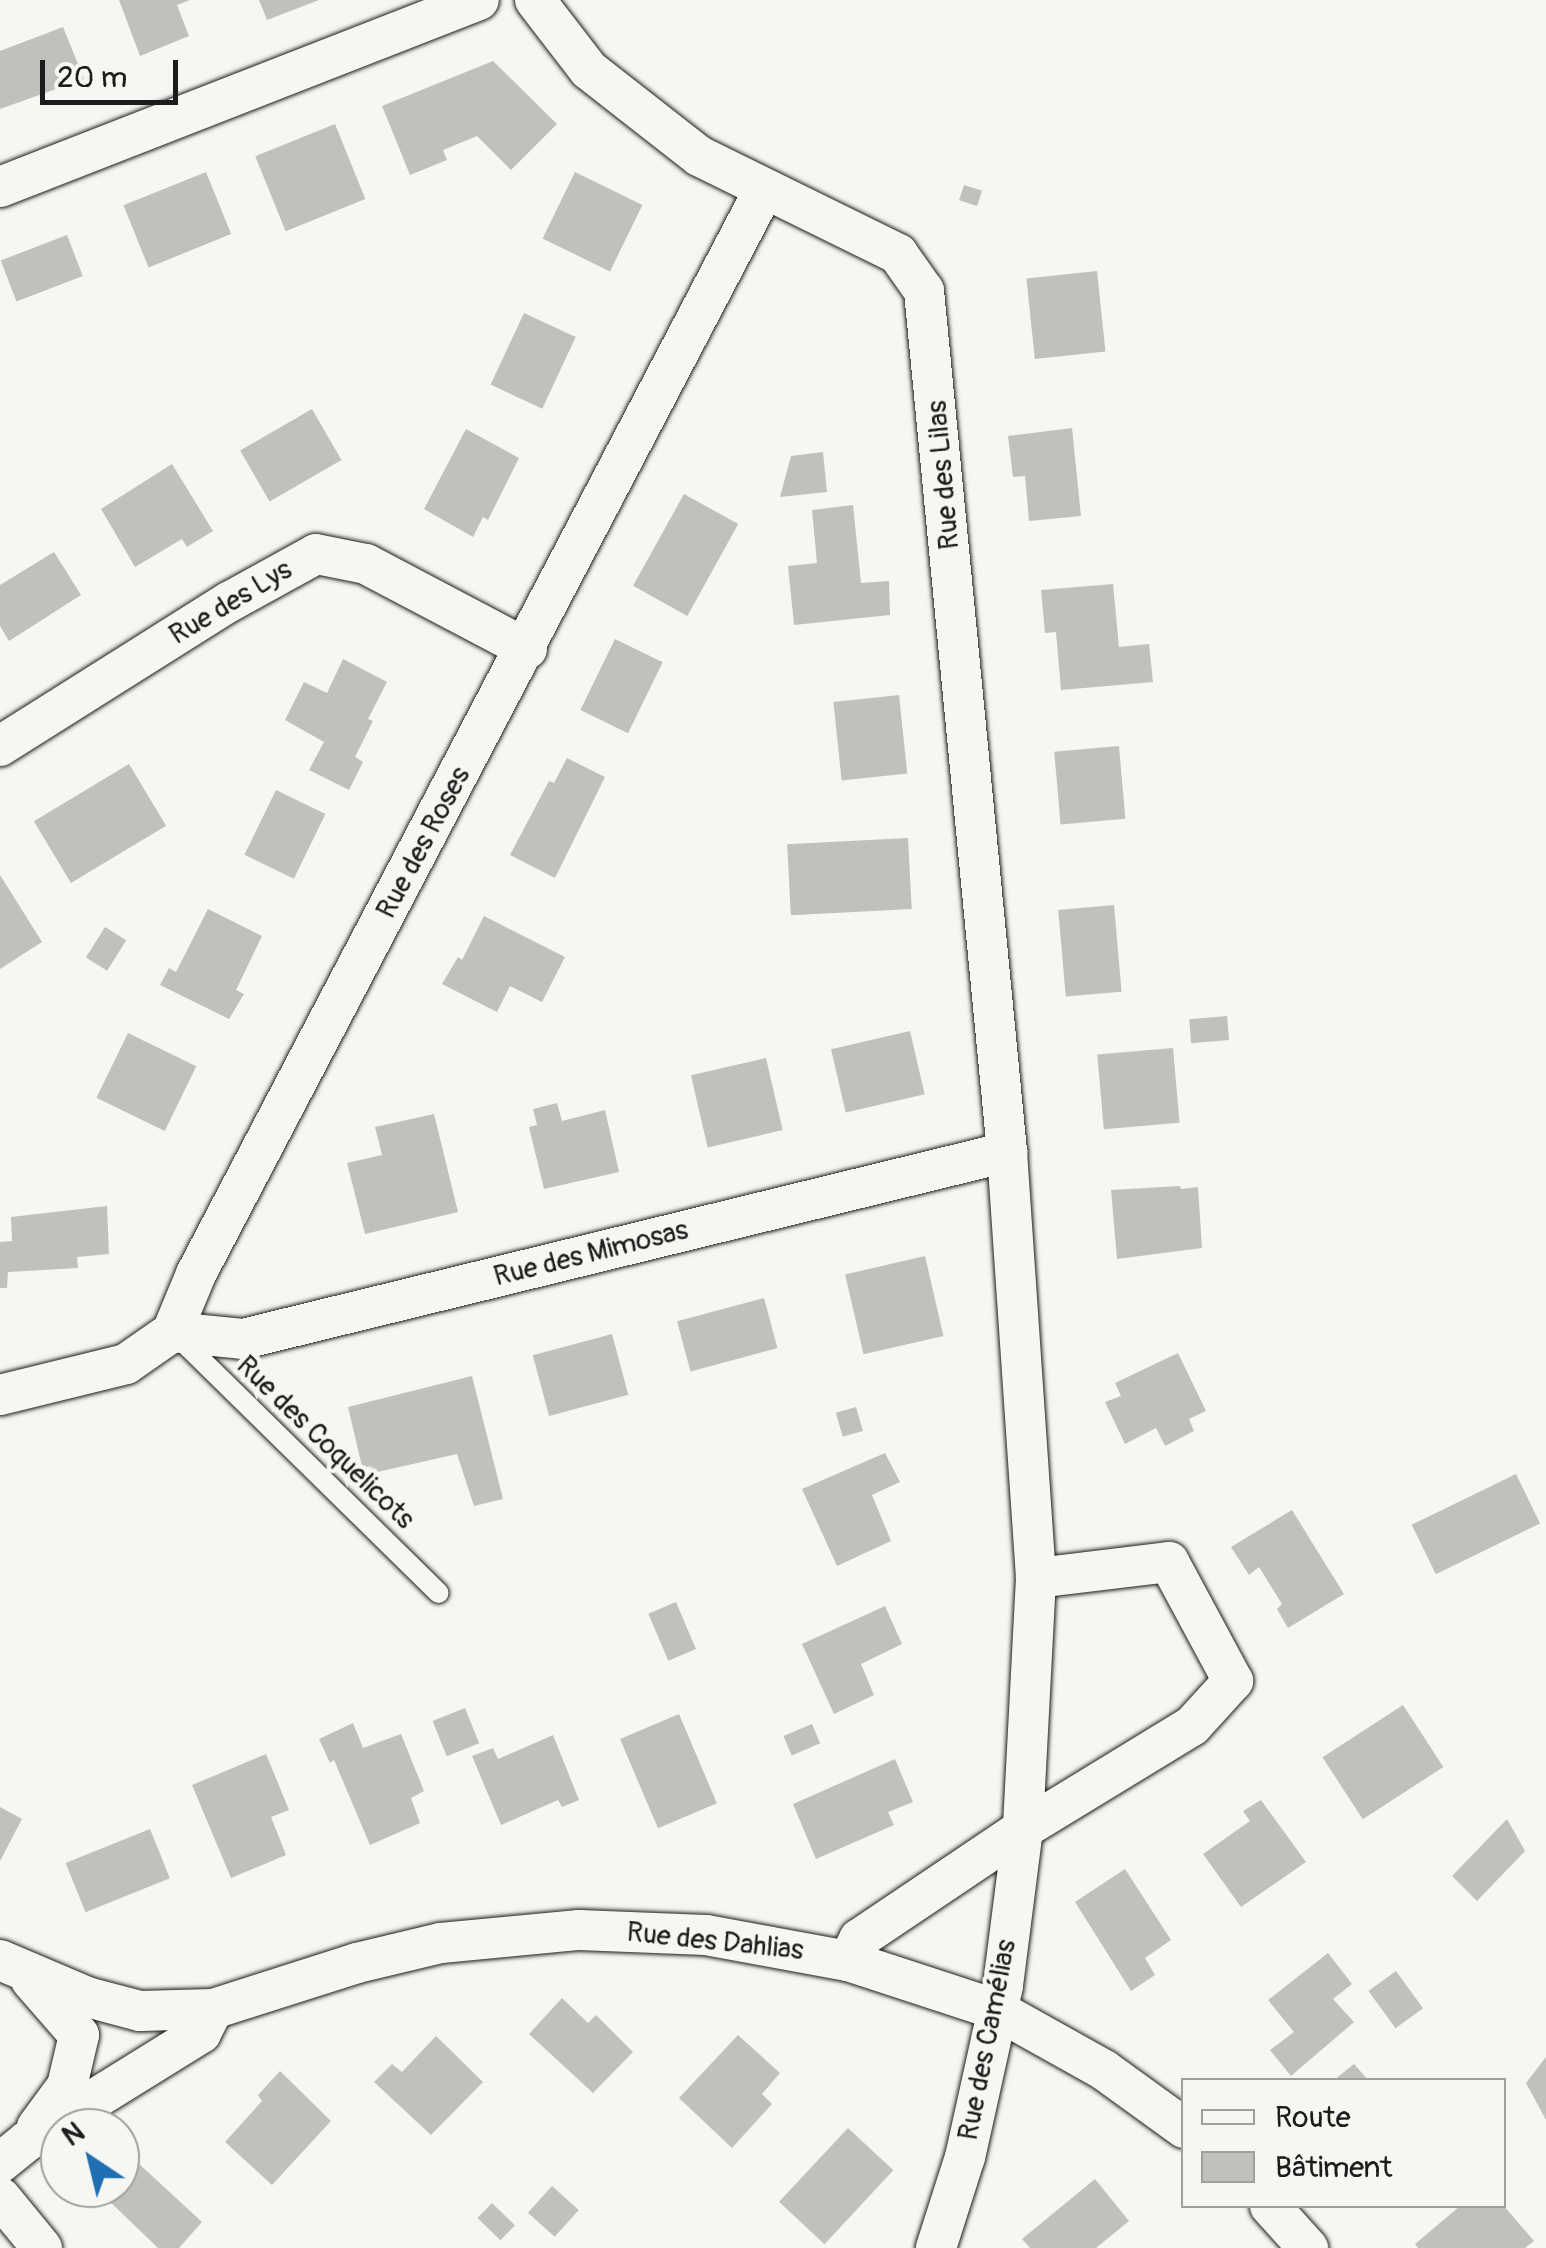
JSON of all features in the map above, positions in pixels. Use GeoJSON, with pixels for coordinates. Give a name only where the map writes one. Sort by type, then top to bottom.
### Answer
{"type":"FeatureCollection","features":[{"type":"Feature","properties":{"kind":"street"},"geometry":{"type":"LineString","coordinates":[[0,187],[479,0]]}},
{"type":"Feature","properties":{"kind":"street","name":"Rue des Lilas"},"geometry":{"type":"LineString","coordinates":[[535,0],[589,70],[699,156],[898,254],[924,291],[1007,1152]]}},
{"type":"Feature","properties":{"kind":"street","name":"Rue des Roses"},"geometry":{"type":"LineString","coordinates":[[172,1332],[196,1274],[527,649],[764,190]]}},
{"type":"Feature","properties":{"kind":"street","name":"Rue des Lys"},"geometry":{"type":"LineString","coordinates":[[0,746],[229,602],[316,554],[366,564],[527,649]]}},
{"type":"Feature","properties":{"kind":"street","name":"Rue des Mimosas"},"geometry":{"type":"LineString","coordinates":[[172,1332],[242,1339],[1007,1152]]}},
{"type":"Feature","properties":{"kind":"street","name":"Rue des Camélias"},"geometry":{"type":"LineString","coordinates":[[936,2248],[965,2157],[1003,1986],[1023,1829],[1036,1578],[1007,1152]]}},
{"type":"Feature","properties":{"kind":"street"},"geometry":{"type":"LineString","coordinates":[[0,1396],[126,1364],[172,1332]]}},
{"type":"Feature","properties":{"kind":"street"},"geometry":{"type":"LineString","coordinates":[[848,1961],[859,1939],[1023,1829],[1192,1726],[1233,1681],[1169,1562],[1036,1578]]}},
{"type":"Feature","properties":{"kind":"street","name":"Rue des Dahlias"},"geometry":{"type":"LineString","coordinates":[[11,1964],[87,1998],[140,2011],[212,2009],[357,1962],[441,1943],[578,1930],[706,1935],[848,1961],[995,2009],[1104,2070],[1181,2126]]}},
{"type":"Feature","properties":{"kind":"street"},"geometry":{"type":"LineString","coordinates":[[11,1964],[80,2035],[67,2086],[13,2152]]}},
{"type":"Feature","properties":{"kind":"street"},"geometry":{"type":"LineString","coordinates":[[13,2152],[201,2033],[212,2009]]}},
{"type":"Feature","properties":{"kind":"street"},"geometry":{"type":"LineString","coordinates":[[140,2011],[145,2067]]}},
{"type":"Feature","properties":{"kind":"street"},"geometry":{"type":"LineString","coordinates":[[0,2197],[42,2248]]}},
{"type":"Feature","properties":{"kind":"street"},"geometry":{"type":"LineString","coordinates":[[1272,2208],[1308,2248]]}},
{"type":"Feature","properties":{"kind":"lane","name":"Rue des Coquelicots"},"geometry":{"type":"LineString","coordinates":[[172,1332],[439,1592]]}},
{"type":"Feature","properties":{"kind":"building"},"geometry":{"type":"Polygon","coordinates":[[[119,0],[190,0],[177,5],[189,36],[140,56],[119,0]]]}},
{"type":"Feature","properties":{"kind":"building"},"geometry":{"type":"Polygon","coordinates":[[[259,0],[319,0],[267,20],[259,0]]]}},
{"type":"Feature","properties":{"kind":"building"},"geometry":{"type":"Polygon","coordinates":[[[63,27],[84,79],[0,109],[0,51],[63,27]]]}},
{"type":"Feature","properties":{"kind":"building"},"geometry":{"type":"Polygon","coordinates":[[[493,61],[557,124],[511,170],[477,136],[443,150],[447,160],[410,175],[382,106],[493,61]]]}},
{"type":"Feature","properties":{"kind":"building"},"geometry":{"type":"Polygon","coordinates":[[[335,124],[365,199],[286,231],[255,156],[335,124]]]}},
{"type":"Feature","properties":{"kind":"building"},"geometry":{"type":"Polygon","coordinates":[[[206,172],[231,234],[149,267],[123,205],[206,172]]]}},
{"type":"Feature","properties":{"kind":"building"},"geometry":{"type":"Polygon","coordinates":[[[575,172],[642,205],[610,271],[543,239],[575,172]]]}},
{"type":"Feature","properties":{"kind":"building"},"geometry":{"type":"Polygon","coordinates":[[[964,185],[982,191],[977,206],[959,200],[964,185]]]}},
{"type":"Feature","properties":{"kind":"building"},"geometry":{"type":"Polygon","coordinates":[[[67,235],[83,276],[16,302],[1,260],[67,235]]]}},
{"type":"Feature","properties":{"kind":"building"},"geometry":{"type":"Polygon","coordinates":[[[1097,271],[1105,352],[1035,359],[1026,278],[1097,271]]]}},
{"type":"Feature","properties":{"kind":"building"},"geometry":{"type":"Polygon","coordinates":[[[524,313],[576,337],[542,409],[491,385],[524,313]]]}},
{"type":"Feature","properties":{"kind":"building"},"geometry":{"type":"Polygon","coordinates":[[[312,409],[342,460],[270,502],[240,450],[312,409]]]}},
{"type":"Feature","properties":{"kind":"building"},"geometry":{"type":"Polygon","coordinates":[[[1072,428],[1081,516],[1029,521],[1025,476],[1013,477],[1008,436],[1072,428]]]}},
{"type":"Feature","properties":{"kind":"building"},"geometry":{"type":"Polygon","coordinates":[[[466,429],[519,458],[488,520],[483,517],[473,537],[424,509],[466,429]]]}},
{"type":"Feature","properties":{"kind":"building"},"geometry":{"type":"Polygon","coordinates":[[[823,452],[827,492],[780,497],[791,456],[823,452]]]}},
{"type":"Feature","properties":{"kind":"building"},"geometry":{"type":"Polygon","coordinates":[[[172,464],[213,531],[187,547],[182,539],[135,567],[101,509],[172,464]]]}},
{"type":"Feature","properties":{"kind":"building"},"geometry":{"type":"Polygon","coordinates":[[[684,494],[738,524],[687,616],[633,586],[684,494]]]}},
{"type":"Feature","properties":{"kind":"building"},"geometry":{"type":"Polygon","coordinates":[[[853,505],[861,583],[889,581],[890,615],[794,625],[788,566],[817,563],[812,510],[853,505]]]}},
{"type":"Feature","properties":{"kind":"building"},"geometry":{"type":"Polygon","coordinates":[[[54,552],[81,595],[9,641],[0,626],[0,585],[54,552]]]}},
{"type":"Feature","properties":{"kind":"building"},"geometry":{"type":"Polygon","coordinates":[[[1113,584],[1119,647],[1149,644],[1153,682],[1061,690],[1056,632],[1045,633],[1041,590],[1113,584]]]}},
{"type":"Feature","properties":{"kind":"building"},"geometry":{"type":"Polygon","coordinates":[[[615,639],[663,662],[628,733],[580,710],[615,639]]]}},
{"type":"Feature","properties":{"kind":"building"},"geometry":{"type":"Polygon","coordinates":[[[343,659],[387,682],[368,719],[373,721],[355,757],[363,762],[349,790],[309,770],[324,742],[285,720],[304,682],[327,693],[343,659]]]}},
{"type":"Feature","properties":{"kind":"building"},"geometry":{"type":"Polygon","coordinates":[[[899,695],[907,774],[842,780],[833,702],[899,695]]]}},
{"type":"Feature","properties":{"kind":"building"},"geometry":{"type":"Polygon","coordinates":[[[1119,746],[1125,819],[1061,824],[1054,752],[1119,746]]]}},
{"type":"Feature","properties":{"kind":"building"},"geometry":{"type":"Polygon","coordinates":[[[567,758],[605,777],[555,878],[510,855],[549,781],[554,783],[567,758]]]}},
{"type":"Feature","properties":{"kind":"building"},"geometry":{"type":"Polygon","coordinates":[[[129,764],[166,826],[71,883],[34,821],[129,764]]]}},
{"type":"Feature","properties":{"kind":"building"},"geometry":{"type":"Polygon","coordinates":[[[276,790],[325,814],[294,879],[244,855],[276,790]]]}},
{"type":"Feature","properties":{"kind":"building"},"geometry":{"type":"Polygon","coordinates":[[[908,838],[912,909],[791,915],[787,844],[908,838]]]}},
{"type":"Feature","properties":{"kind":"building"},"geometry":{"type":"Polygon","coordinates":[[[0,875],[42,942],[0,969],[0,875]]]}},
{"type":"Feature","properties":{"kind":"building"},"geometry":{"type":"Polygon","coordinates":[[[1114,905],[1122,992],[1066,997],[1058,910],[1114,905]]]}},
{"type":"Feature","properties":{"kind":"building"},"geometry":{"type":"Polygon","coordinates":[[[208,909],[262,936],[236,990],[244,994],[229,1019],[160,985],[169,968],[176,972],[208,909]]]}},
{"type":"Feature","properties":{"kind":"building"},"geometry":{"type":"Polygon","coordinates":[[[484,916],[565,957],[542,1002],[510,986],[497,1012],[442,984],[458,957],[462,960],[484,916]]]}},
{"type":"Feature","properties":{"kind":"building"},"geometry":{"type":"Polygon","coordinates":[[[105,927],[126,940],[107,971],[86,958],[105,927]]]}},
{"type":"Feature","properties":{"kind":"building"},"geometry":{"type":"Polygon","coordinates":[[[1227,1016],[1229,1040],[1191,1043],[1189,1019],[1227,1016]]]}},
{"type":"Feature","properties":{"kind":"building"},"geometry":{"type":"Polygon","coordinates":[[[910,1031],[925,1094],[846,1113],[831,1049],[910,1031]]]}},
{"type":"Feature","properties":{"kind":"building"},"geometry":{"type":"Polygon","coordinates":[[[128,1033],[196,1066],[165,1131],[96,1098],[128,1033]]]}},
{"type":"Feature","properties":{"kind":"building"},"geometry":{"type":"Polygon","coordinates":[[[1173,1048],[1180,1123],[1104,1129],[1097,1055],[1173,1048]]]}},
{"type":"Feature","properties":{"kind":"building"},"geometry":{"type":"Polygon","coordinates":[[[766,1058],[783,1130],[708,1147],[691,1075],[766,1058]]]}},
{"type":"Feature","properties":{"kind":"building"},"geometry":{"type":"Polygon","coordinates":[[[557,1103],[562,1121],[605,1110],[619,1172],[544,1189],[529,1127],[537,1125],[533,1109],[557,1103]]]}},
{"type":"Feature","properties":{"kind":"building"},"geometry":{"type":"Polygon","coordinates":[[[434,1114],[458,1212],[365,1234],[347,1163],[382,1155],[375,1127],[434,1114]]]}},
{"type":"Feature","properties":{"kind":"building"},"geometry":{"type":"Polygon","coordinates":[[[1198,1187],[1202,1248],[1117,1259],[1111,1190],[1198,1187]]]}},
{"type":"Feature","properties":{"kind":"building"},"geometry":{"type":"Polygon","coordinates":[[[107,1206],[109,1254],[77,1257],[78,1268],[8,1272],[7,1288],[0,1288],[0,1242],[12,1241],[11,1217],[107,1206]]]}},
{"type":"Feature","properties":{"kind":"building"},"geometry":{"type":"Polygon","coordinates":[[[925,1256],[943,1336],[864,1354],[845,1274],[925,1256]]]}},
{"type":"Feature","properties":{"kind":"building"},"geometry":{"type":"Polygon","coordinates":[[[764,1298],[777,1348],[691,1372],[677,1321],[764,1298]]]}},
{"type":"Feature","properties":{"kind":"building"},"geometry":{"type":"Polygon","coordinates":[[[612,1334],[628,1395],[549,1416],[533,1355],[612,1334]]]}},
{"type":"Feature","properties":{"kind":"building"},"geometry":{"type":"Polygon","coordinates":[[[1178,1353],[1206,1411],[1189,1419],[1194,1431],[1165,1446],[1156,1428],[1125,1444],[1105,1402],[1121,1396],[1115,1383],[1178,1353]]]}},
{"type":"Feature","properties":{"kind":"building"},"geometry":{"type":"Polygon","coordinates":[[[472,1376],[503,1499],[474,1506],[457,1454],[364,1475],[348,1407],[472,1376]]]}},
{"type":"Feature","properties":{"kind":"building"},"geometry":{"type":"Polygon","coordinates":[[[856,1407],[863,1431],[843,1437],[836,1413],[856,1407]]]}},
{"type":"Feature","properties":{"kind":"building"},"geometry":{"type":"Polygon","coordinates":[[[885,1453],[900,1482],[872,1495],[891,1541],[837,1566],[802,1489],[885,1453]]]}},
{"type":"Feature","properties":{"kind":"building"},"geometry":{"type":"Polygon","coordinates":[[[1516,1474],[1540,1523],[1436,1574],[1412,1525],[1516,1474]]]}},
{"type":"Feature","properties":{"kind":"building"},"geometry":{"type":"Polygon","coordinates":[[[1292,1510],[1344,1594],[1288,1628],[1277,1609],[1282,1604],[1259,1567],[1249,1575],[1231,1547],[1292,1510]]]}},
{"type":"Feature","properties":{"kind":"building"},"geometry":{"type":"Polygon","coordinates":[[[676,1602],[696,1649],[668,1661],[648,1614],[676,1602]]]}},
{"type":"Feature","properties":{"kind":"building"},"geometry":{"type":"Polygon","coordinates":[[[885,1606],[902,1644],[861,1664],[874,1695],[834,1714],[802,1644],[885,1606]]]}},
{"type":"Feature","properties":{"kind":"building"},"geometry":{"type":"Polygon","coordinates":[[[1403,1705],[1443,1767],[1363,1819],[1322,1757],[1403,1705]]]}},
{"type":"Feature","properties":{"kind":"building"},"geometry":{"type":"Polygon","coordinates":[[[465,1708],[479,1743],[447,1756],[433,1721],[465,1708]]]}},
{"type":"Feature","properties":{"kind":"building"},"geometry":{"type":"Polygon","coordinates":[[[679,1714],[717,1803],[658,1828],[620,1739],[679,1714]]]}},
{"type":"Feature","properties":{"kind":"building"},"geometry":{"type":"Polygon","coordinates":[[[353,1723],[363,1748],[401,1734],[424,1791],[411,1798],[420,1823],[370,1845],[334,1760],[330,1763],[319,1739],[353,1723]]]}},
{"type":"Feature","properties":{"kind":"building"},"geometry":{"type":"Polygon","coordinates":[[[812,1724],[820,1743],[792,1755],[783,1736],[812,1724]]]}},
{"type":"Feature","properties":{"kind":"building"},"geometry":{"type":"Polygon","coordinates":[[[553,1735],[579,1800],[562,1807],[558,1800],[501,1825],[472,1756],[493,1748],[498,1759],[553,1735]]]}},
{"type":"Feature","properties":{"kind":"building"},"geometry":{"type":"Polygon","coordinates":[[[266,1754],[289,1810],[271,1817],[286,1855],[231,1878],[192,1785],[266,1754]]]}},
{"type":"Feature","properties":{"kind":"building"},"geometry":{"type":"Polygon","coordinates":[[[895,1759],[913,1802],[888,1812],[894,1825],[816,1859],[793,1804],[895,1759]]]}},
{"type":"Feature","properties":{"kind":"building"},"geometry":{"type":"Polygon","coordinates":[[[1261,1800],[1306,1862],[1241,1907],[1203,1854],[1250,1821],[1243,1811],[1261,1800]]]}},
{"type":"Feature","properties":{"kind":"building"},"geometry":{"type":"Polygon","coordinates":[[[0,1807],[22,1819],[0,1861],[0,1807]]]}},
{"type":"Feature","properties":{"kind":"building"},"geometry":{"type":"Polygon","coordinates":[[[1507,1819],[1525,1851],[1477,1901],[1452,1876],[1507,1819]]]}},
{"type":"Feature","properties":{"kind":"building"},"geometry":{"type":"Polygon","coordinates":[[[150,1829],[170,1878],[85,1912],[66,1863],[150,1829]]]}},
{"type":"Feature","properties":{"kind":"building"},"geometry":{"type":"Polygon","coordinates":[[[1125,1869],[1171,1940],[1145,1958],[1155,1975],[1131,1991],[1075,1902],[1125,1869]]]}},
{"type":"Feature","properties":{"kind":"building"},"geometry":{"type":"Polygon","coordinates":[[[1328,1953],[1352,1984],[1333,1999],[1354,2022],[1291,2076],[1270,2050],[1294,2032],[1268,2000],[1328,1953]]]}},
{"type":"Feature","properties":{"kind":"building"},"geometry":{"type":"Polygon","coordinates":[[[1396,1971],[1423,2008],[1396,2028],[1368,1991],[1396,1971]]]}},
{"type":"Feature","properties":{"kind":"building"},"geometry":{"type":"Polygon","coordinates":[[[562,1998],[588,2023],[596,2015],[633,2052],[593,2093],[529,2034],[562,1998]]]}},
{"type":"Feature","properties":{"kind":"building"},"geometry":{"type":"Polygon","coordinates":[[[738,2035],[780,2073],[762,2094],[772,2104],[732,2148],[679,2098],[738,2035]]]}},
{"type":"Feature","properties":{"kind":"building"},"geometry":{"type":"Polygon","coordinates":[[[436,2036],[483,2082],[431,2135],[374,2082],[392,2064],[402,2072],[436,2036]]]}},
{"type":"Feature","properties":{"kind":"building"},"geometry":{"type":"Polygon","coordinates":[[[1546,2057],[1546,2120],[1526,2083],[1546,2057]]]}},
{"type":"Feature","properties":{"kind":"building"},"geometry":{"type":"Polygon","coordinates":[[[1354,2064],[1366,2078],[1336,2078],[1354,2064]]]}},
{"type":"Feature","properties":{"kind":"building"},"geometry":{"type":"Polygon","coordinates":[[[280,2071],[331,2121],[272,2185],[225,2142],[262,2101],[258,2095],[280,2071]]]}},
{"type":"Feature","properties":{"kind":"building"},"geometry":{"type":"Polygon","coordinates":[[[848,2128],[893,2170],[824,2244],[779,2202],[848,2128]]]}},
{"type":"Feature","properties":{"kind":"building"},"geometry":{"type":"Polygon","coordinates":[[[140,2165],[202,2222],[179,2248],[158,2248],[116,2208],[140,2208],[140,2165]]]}},
{"type":"Feature","properties":{"kind":"building"},"geometry":{"type":"Polygon","coordinates":[[[1095,2179],[1129,2221],[1096,2248],[1030,2248],[1022,2239],[1095,2179]]]}},
{"type":"Feature","properties":{"kind":"building"},"geometry":{"type":"Polygon","coordinates":[[[552,2186],[579,2210],[555,2237],[528,2213],[552,2186]]]}},
{"type":"Feature","properties":{"kind":"building"},"geometry":{"type":"Polygon","coordinates":[[[492,2203],[515,2225],[500,2240],[477,2218],[492,2203]]]}},
{"type":"Feature","properties":{"kind":"building"},"geometry":{"type":"Polygon","coordinates":[[[1458,2208],[1506,2208],[1534,2241],[1525,2248],[1418,2248],[1415,2244],[1458,2208]]]}}]}
